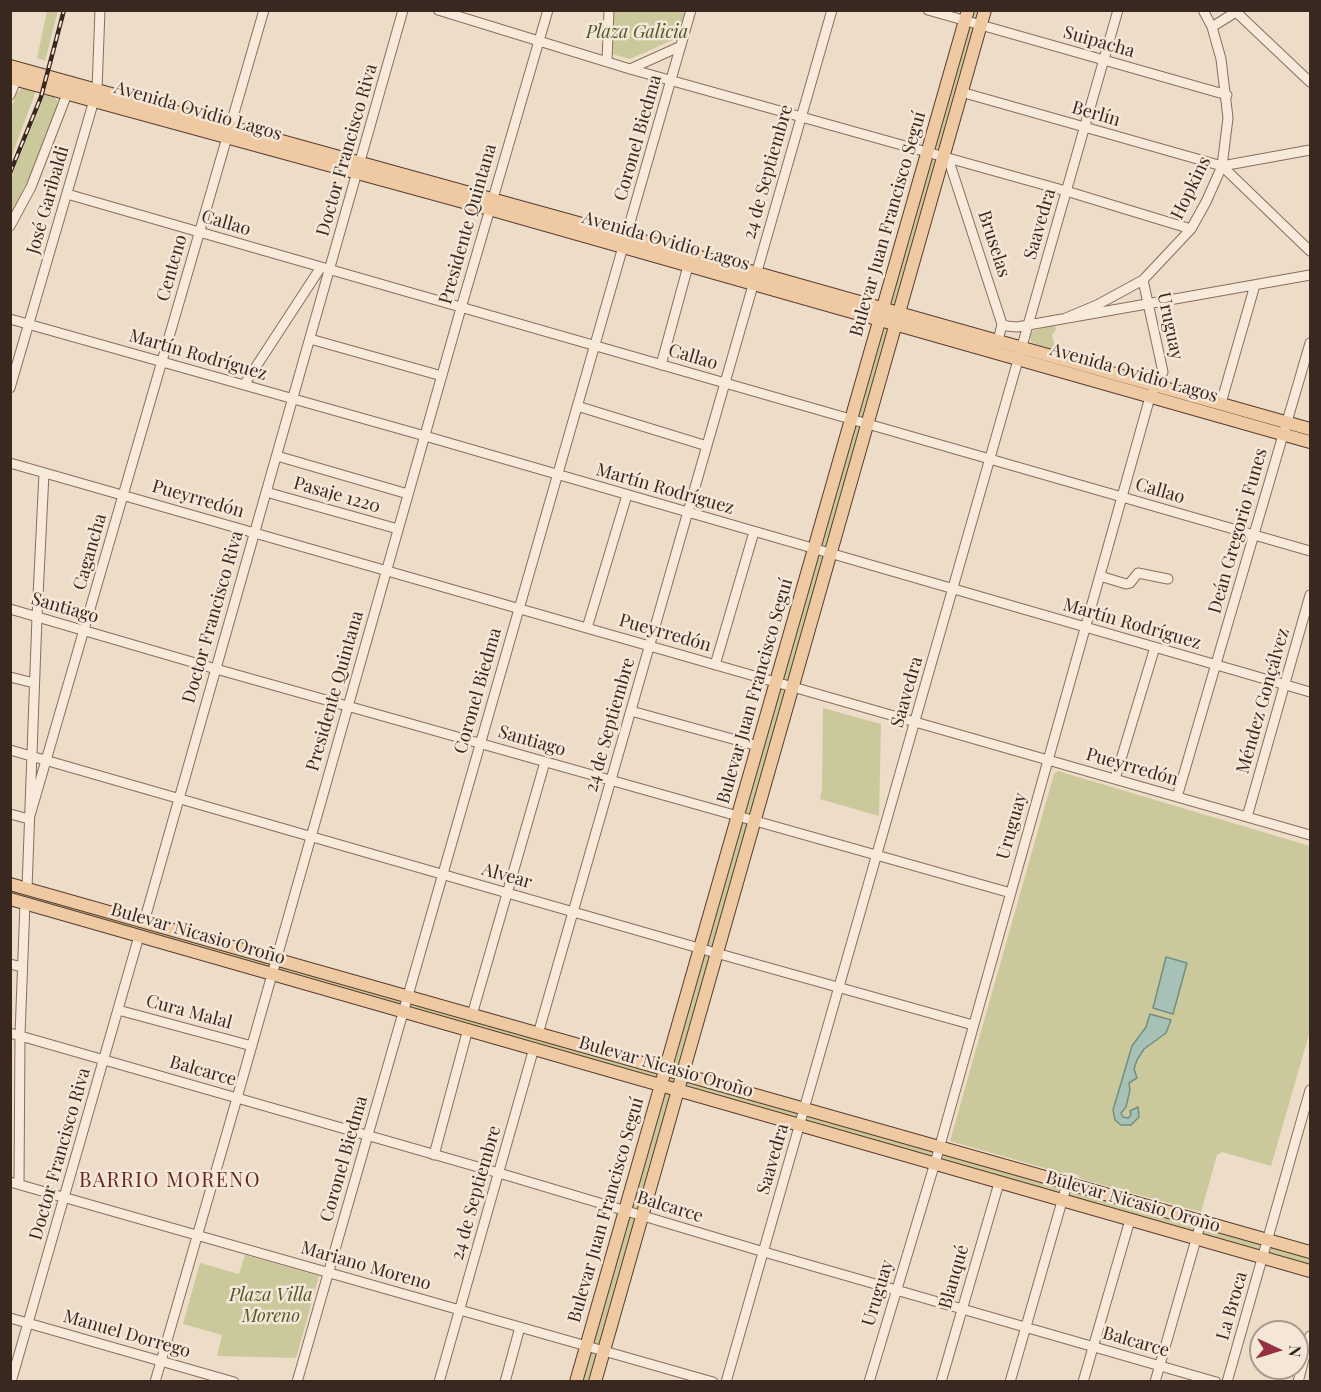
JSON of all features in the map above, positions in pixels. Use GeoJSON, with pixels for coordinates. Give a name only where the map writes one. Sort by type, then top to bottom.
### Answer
{"type":"FeatureCollection","features":[{"type":"Feature","properties":{"kind":"main road","name":"Bulevar Juan Francisco Seguí"},"geometry":{"type":"LineString","coordinates":[[595,1382],[897,319],[946,157],[961,92],[985,10]]}},
{"type":"Feature","properties":{"kind":"main road","name":"Bulevar Juan Francisco Seguí"},"geometry":{"type":"LineString","coordinates":[[576,1382],[967,16]]}},
{"type":"Feature","properties":{"kind":"main road","name":"Avenida Ovidio Lagos"},"geometry":{"type":"LineString","coordinates":[[10,66],[95,95],[1285,428],[1311,429]]}},
{"type":"Feature","properties":{"kind":"main road","name":"Avenida Ovidio Lagos"},"geometry":{"type":"LineString","coordinates":[[13,79],[67,94],[95,95]]}},
{"type":"Feature","properties":{"kind":"main road","name":"Avenida Ovidio Lagos"},"geometry":{"type":"LineString","coordinates":[[625,242],[688,267],[755,279]]}},
{"type":"Feature","properties":{"kind":"main road","name":"Avenida Ovidio Lagos"},"geometry":{"type":"LineString","coordinates":[[897,319],[998,340],[1020,353]]}},
{"type":"Feature","properties":{"kind":"main road","name":"Avenida Ovidio Lagos"},"geometry":{"type":"LineString","coordinates":[[1153,391],[1221,403],[1285,428],[1311,442]]}},
{"type":"Feature","properties":{"kind":"main road","name":"Bulevar Nicasio Oroño"},"geometry":{"type":"LineString","coordinates":[[10,884],[1311,1252]]}},
{"type":"Feature","properties":{"kind":"main road","name":"Bulevar Nicasio Oroño"},"geometry":{"type":"LineString","coordinates":[[10,899],[1311,1271]]}},
{"type":"Feature","properties":{"kind":"street"},"geometry":{"type":"LineString","coordinates":[[95,95],[100,10]]}},
{"type":"Feature","properties":{"kind":"street","name":"Centeno"},"geometry":{"type":"LineString","coordinates":[[162,362],[264,10]]}},
{"type":"Feature","properties":{"kind":"street","name":"Doctor Francisco Riva"},"geometry":{"type":"LineString","coordinates":[[144,922],[310,339],[326,269],[359,169],[403,10]]}},
{"type":"Feature","properties":{"kind":"street"},"geometry":{"type":"LineString","coordinates":[[438,10],[630,69],[1066,191],[1191,229]]}},
{"type":"Feature","properties":{"kind":"street","name":"Presidente Quintana"},"geometry":{"type":"LineString","coordinates":[[155,1382],[273,974],[424,436],[548,10]]}},
{"type":"Feature","properties":{"kind":"street"},"geometry":{"type":"LineString","coordinates":[[607,61],[609,10]]}},
{"type":"Feature","properties":{"kind":"street","name":"Coronel Biedma"},"geometry":{"type":"LineString","coordinates":[[297,1382],[557,474],[673,80],[691,10]]}},
{"type":"Feature","properties":{"kind":"street","name":"24 de Septiembre"},"geometry":{"type":"LineString","coordinates":[[538,1034],[832,10]]}},
{"type":"Feature","properties":{"kind":"street","name":"Suipacha"},"geometry":{"type":"LineString","coordinates":[[928,10],[967,16],[981,25],[1227,95]]}},
{"type":"Feature","properties":{"kind":"street","name":"Saavedra"},"geometry":{"type":"LineString","coordinates":[[726,1382],[1118,10]]}},
{"type":"Feature","properties":{"kind":"street","name":"Hopkins"},"geometry":{"type":"LineString","coordinates":[[1066,318],[1143,280],[1191,229],[1206,202],[1222,166],[1228,118],[1221,59],[1212,27],[1203,10]]}},
{"type":"Feature","properties":{"kind":"street"},"geometry":{"type":"LineString","coordinates":[[1212,27],[1236,11],[1311,82]]}},
{"type":"Feature","properties":{"kind":"street"},"geometry":{"type":"LineString","coordinates":[[630,69],[681,46]]}},
{"type":"Feature","properties":{"kind":"street"},"geometry":{"type":"LineString","coordinates":[[10,95],[13,79]]}},
{"type":"Feature","properties":{"kind":"street","name":"Berlín"},"geometry":{"type":"LineString","coordinates":[[961,92],[1084,129],[1222,166]]}},
{"type":"Feature","properties":{"kind":"street"},"geometry":{"type":"LineString","coordinates":[[10,226],[31,187],[67,94]]}},
{"type":"Feature","properties":{"kind":"street","name":"José Garibaldi"},"geometry":{"type":"LineString","coordinates":[[10,388],[95,95]]}},
{"type":"Feature","properties":{"kind":"street"},"geometry":{"type":"LineString","coordinates":[[1222,166],[1311,150]]}},
{"type":"Feature","properties":{"kind":"street","name":"Bruselas"},"geometry":{"type":"LineString","coordinates":[[946,157],[1002,324]]}},
{"type":"Feature","properties":{"kind":"street"},"geometry":{"type":"LineString","coordinates":[[1222,166],[1311,251]]}},
{"type":"Feature","properties":{"kind":"street","name":"Callao"},"geometry":{"type":"LineString","coordinates":[[67,194],[1311,551]]}},
{"type":"Feature","properties":{"kind":"street"},"geometry":{"type":"LineString","coordinates":[[661,365],[688,267]]}},
{"type":"Feature","properties":{"kind":"street"},"geometry":{"type":"LineString","coordinates":[[244,385],[326,269]]}},
{"type":"Feature","properties":{"kind":"street"},"geometry":{"type":"LineString","coordinates":[[998,340],[1002,324],[1017,327],[1311,275]]}},
{"type":"Feature","properties":{"kind":"street","name":"Uruguay"},"geometry":{"type":"LineString","coordinates":[[869,1382],[939,1148],[1122,497],[1153,391],[1163,372],[1143,280]]}},
{"type":"Feature","properties":{"kind":"street"},"geometry":{"type":"LineString","coordinates":[[1221,403],[1255,285]]}},
{"type":"Feature","properties":{"kind":"street","name":"Martín Rodríguez"},"geometry":{"type":"LineString","coordinates":[[10,320],[557,474],[1311,692]]}},
{"type":"Feature","properties":{"kind":"street"},"geometry":{"type":"LineString","coordinates":[[310,339],[442,376]]}},
{"type":"Feature","properties":{"kind":"street","name":"Deán Gregorio Funes"},"geometry":{"type":"LineString","coordinates":[[1177,797],[1311,343]]}},
{"type":"Feature","properties":{"kind":"street","name":"Cagancha"},"geometry":{"type":"LineString","coordinates":[[29,819],[162,362]]}},
{"type":"Feature","properties":{"kind":"street"},"geometry":{"type":"LineString","coordinates":[[577,406],[707,446]]}},
{"type":"Feature","properties":{"kind":"street"},"geometry":{"type":"LineString","coordinates":[[277,456],[408,494]]}},
{"type":"Feature","properties":{"kind":"street","name":"Pueyrredón"},"geometry":{"type":"LineString","coordinates":[[10,463],[1247,817],[1310,832]]}},
{"type":"Feature","properties":{"kind":"street"},"geometry":{"type":"LineString","coordinates":[[27,888],[44,472]]}},
{"type":"Feature","properties":{"kind":"street","name":"Pasaje 1220"},"geometry":{"type":"LineString","coordinates":[[266,492],[398,529]]}},
{"type":"Feature","properties":{"kind":"street"},"geometry":{"type":"LineString","coordinates":[[586,628],[627,495]]}},
{"type":"Feature","properties":{"kind":"street"},"geometry":{"type":"LineString","coordinates":[[715,665],[754,531]]}},
{"type":"Feature","properties":{"kind":"street"},"geometry":{"type":"LineString","coordinates":[[1100,576],[1126,584],[1131,583],[1138,573],[1168,579]]}},
{"type":"Feature","properties":{"kind":"street","name":"Méndez Gonçálvez"},"geometry":{"type":"LineString","coordinates":[[1247,817],[1311,595]]}},
{"type":"Feature","properties":{"kind":"street","name":"Santiago"},"geometry":{"type":"LineString","coordinates":[[10,609],[1011,893]]}},
{"type":"Feature","properties":{"kind":"street"},"geometry":{"type":"LineString","coordinates":[[1115,779],[1155,647]]}},
{"type":"Feature","properties":{"kind":"street"},"geometry":{"type":"LineString","coordinates":[[10,677],[34,683]]}},
{"type":"Feature","properties":{"kind":"street"},"geometry":{"type":"LineString","coordinates":[[631,711],[758,746]]}},
{"type":"Feature","properties":{"kind":"street","name":"Alvear"},"geometry":{"type":"LineString","coordinates":[[10,750],[701,949],[974,1025]]}},
{"type":"Feature","properties":{"kind":"street"},"geometry":{"type":"LineString","coordinates":[[472,1015],[545,762]]}},
{"type":"Feature","properties":{"kind":"street"},"geometry":{"type":"LineString","coordinates":[[10,814],[29,819]]}},
{"type":"Feature","properties":{"kind":"street"},"geometry":{"type":"LineString","coordinates":[[15,1183],[15,1034],[22,967],[25,903]]}},
{"type":"Feature","properties":{"kind":"street","name":"Doctor Francisco Riva"},"geometry":{"type":"LineString","coordinates":[[11,1382],[139,936]]}},
{"type":"Feature","properties":{"kind":"street"},"geometry":{"type":"LineString","coordinates":[[10,964],[22,967]]}},
{"type":"Feature","properties":{"kind":"street","name":"Cura Malal"},"geometry":{"type":"LineString","coordinates":[[118,1010],[252,1046]]}},
{"type":"Feature","properties":{"kind":"street"},"geometry":{"type":"LineString","coordinates":[[434,1155],[468,1029]]}},
{"type":"Feature","properties":{"kind":"street","name":"Balcarce"},"geometry":{"type":"LineString","coordinates":[[15,1034],[1216,1382]]}},
{"type":"Feature","properties":{"kind":"street","name":"24 de Septiembre"},"geometry":{"type":"LineString","coordinates":[[439,1382],[534,1048]]}},
{"type":"Feature","properties":{"kind":"street","name":"La Broca"},"geometry":{"type":"LineString","coordinates":[[1227,1382],[1268,1240],[1307,1119],[1311,1090]]}},
{"type":"Feature","properties":{"kind":"street","name":"Mariano Moreno"},"geometry":{"type":"LineString","coordinates":[[15,1183],[713,1382]]}},
{"type":"Feature","properties":{"kind":"street","name":"Blanqué"},"geometry":{"type":"LineString","coordinates":[[942,1382],[999,1183]]}},
{"type":"Feature","properties":{"kind":"street"},"geometry":{"type":"LineString","coordinates":[[1010,1382],[1067,1184]]}},
{"type":"Feature","properties":{"kind":"street"},"geometry":{"type":"LineString","coordinates":[[1083,1382],[1130,1220]]}},
{"type":"Feature","properties":{"kind":"street"},"geometry":{"type":"LineString","coordinates":[[1155,1382],[1201,1222]]}},
{"type":"Feature","properties":{"kind":"street","name":"Manuel Dorrego"},"geometry":{"type":"LineString","coordinates":[[10,1318],[234,1382]]}},
{"type":"Feature","properties":{"kind":"street"},"geometry":{"type":"LineString","coordinates":[[505,1382],[520,1327]]}},
{"type":"Feature","properties":{"kind":"street"},"geometry":{"type":"LineString","coordinates":[[1298,1382],[1311,1336]]}},
{"type":"Feature","properties":{"kind":"green space"},"geometry":{"type":"Polygon","coordinates":[[[47,11],[58,11],[45,61],[37,58],[47,11]]]}},
{"type":"Feature","properties":{"kind":"green space","name":"Plaza Galicia"},"geometry":{"type":"Polygon","coordinates":[[[614,11],[685,11],[677,38],[630,59],[612,54],[614,11]]]}},
{"type":"Feature","properties":{"kind":"green space"},"geometry":{"type":"Polygon","coordinates":[[[968,11],[985,11],[682,1075],[1310,1252],[1310,1271],[678,1089],[595,1381],[576,1381],[661,1084],[11,899],[10,884],[665,1070],[968,11]]]}},
{"type":"Feature","properties":{"kind":"green space"},"geometry":{"type":"Polygon","coordinates":[[[22,88],[36,91],[11,158],[11,110],[16,94],[22,88]]]}},
{"type":"Feature","properties":{"kind":"green space"},"geometry":{"type":"Polygon","coordinates":[[[45,94],[53,96],[58,105],[40,153],[11,217],[11,178],[45,94]]]}},
{"type":"Feature","properties":{"kind":"green space"},"geometry":{"type":"Polygon","coordinates":[[[1054,324],[1056,329],[1052,335],[1056,350],[1031,342],[1030,334],[1033,331],[1054,324]]]}},
{"type":"Feature","properties":{"kind":"green space"},"geometry":{"type":"Polygon","coordinates":[[[823,708],[881,724],[879,816],[820,799],[823,708]]]}},
{"type":"Feature","properties":{"kind":"green space"},"geometry":{"type":"Polygon","coordinates":[[[1058,771],[1310,846],[1310,1031],[1271,1166],[1222,1152],[1217,1155],[1201,1212],[1081,1179],[1078,1175],[1061,1173],[950,1141],[1054,774],[1058,771]]]}},
{"type":"Feature","properties":{"kind":"green space","name":"Plaza Villa Moreno"},"geometry":{"type":"Polygon","coordinates":[[[245,1255],[319,1276],[296,1358],[217,1356],[222,1335],[183,1324],[200,1263],[239,1274],[245,1255]]]}},
{"type":"Feature","properties":{"kind":"shaded area"},"geometry":{"type":"Polygon","coordinates":[[[1166,957],[1187,963],[1173,1014],[1153,1008],[1166,957]]]}},
{"type":"Feature","properties":{"kind":"shaded area"},"geometry":{"type":"Polygon","coordinates":[[[1150,1014],[1171,1020],[1166,1033],[1144,1049],[1137,1060],[1134,1069],[1137,1078],[1129,1083],[1130,1090],[1126,1107],[1121,1113],[1123,1117],[1128,1118],[1131,1115],[1130,1111],[1138,1107],[1139,1117],[1131,1125],[1121,1125],[1115,1120],[1113,1110],[1132,1046],[1146,1027],[1150,1014]]]}},
{"type":"Feature","properties":{"kind":"railway"},"geometry":{"type":"LineString","coordinates":[[10,173],[41,97],[64,10]]}},
{"type":"Feature","properties":{"kind":"district","name":"BARRIO MORENO"},"geometry":{"type":"Point","coordinates":[170,1181]}}]}
